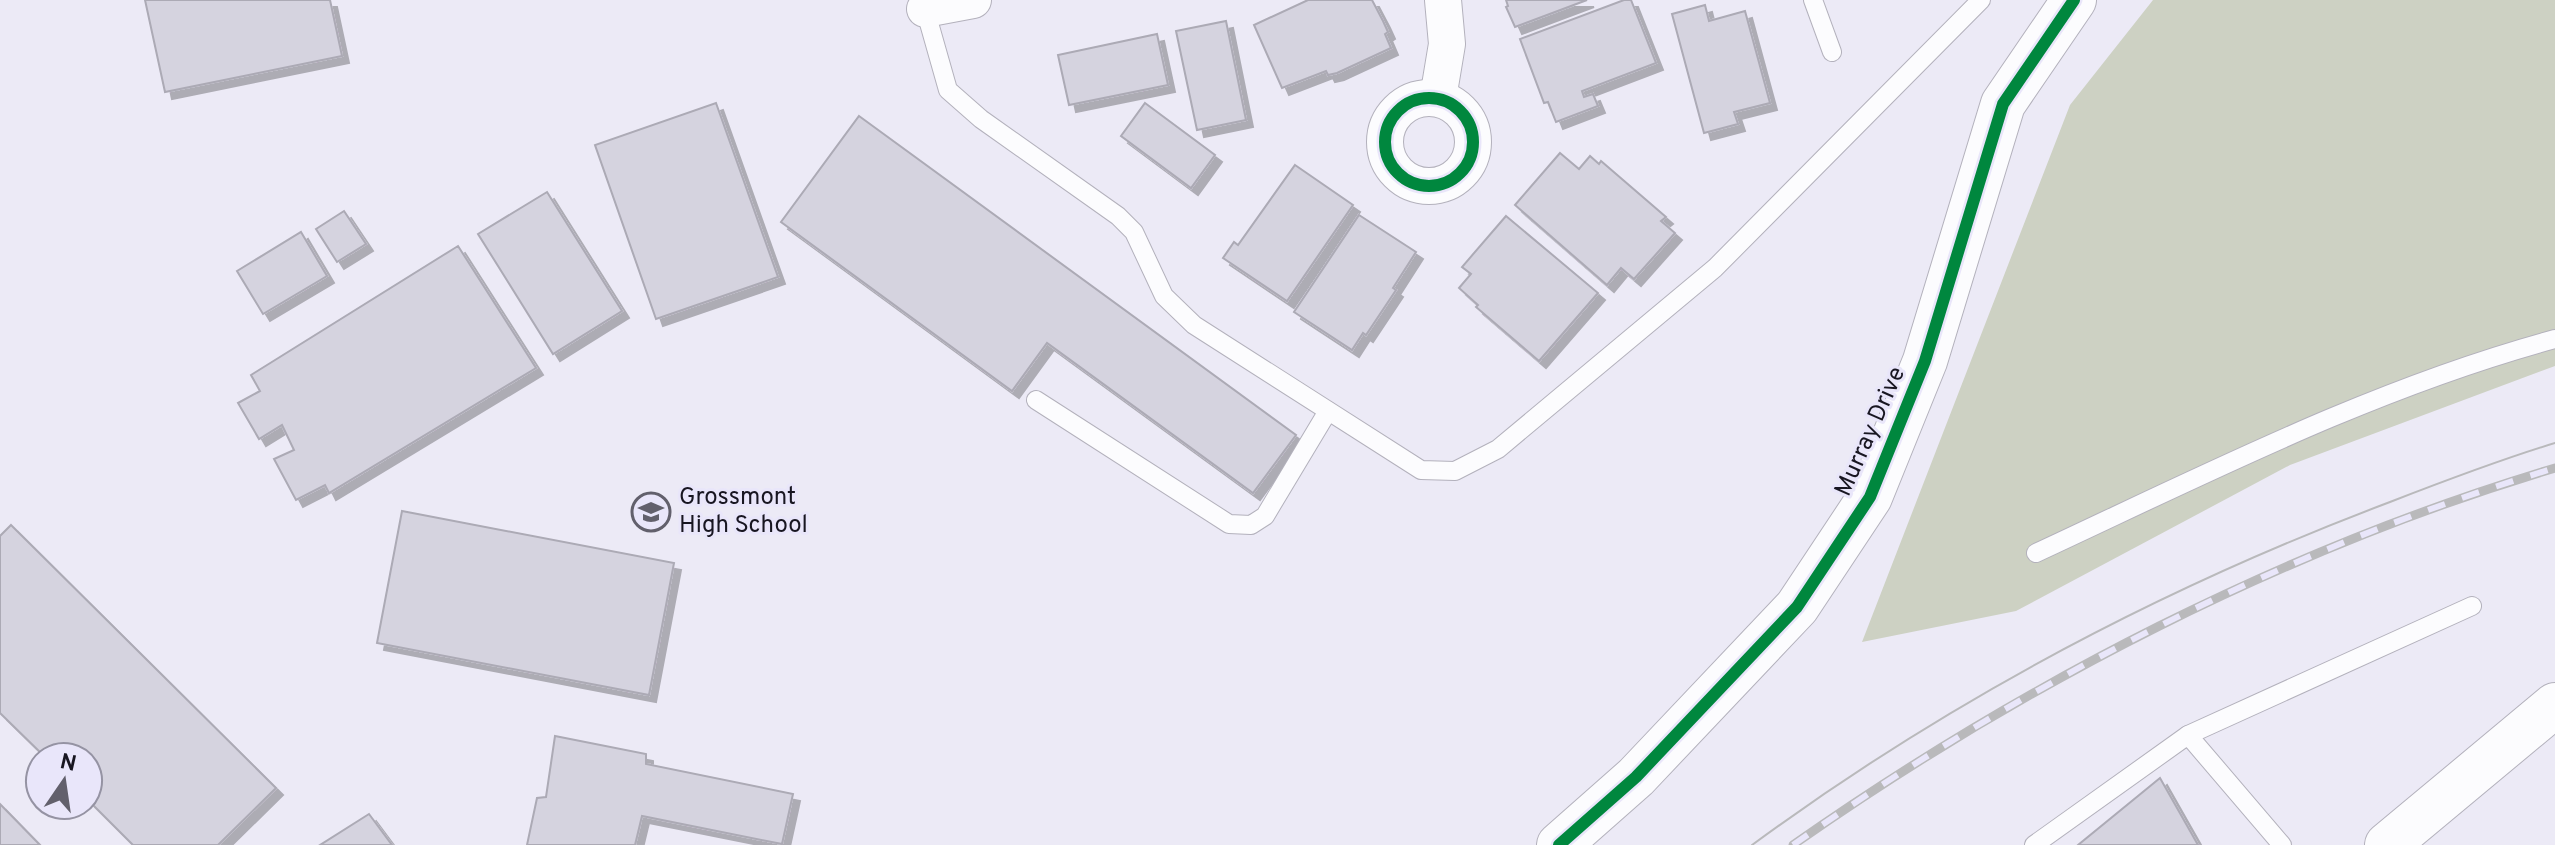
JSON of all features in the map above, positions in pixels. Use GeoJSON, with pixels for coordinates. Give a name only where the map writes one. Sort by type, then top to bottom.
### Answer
{"type":"FeatureCollection","features":[{"type":"Feature","properties":{"kind":"street"},"geometry":{"type":"LineString","coordinates":[[925,9],[973,0]]}},
{"type":"Feature","properties":{"kind":"street"},"geometry":{"type":"LineString","coordinates":[[1438,98],[1447,44],[1443,0]]}},
{"type":"Feature","properties":{"kind":"street","name":"Murray Drive"},"geometry":{"type":"LineString","coordinates":[[1559,845],[1636,777],[1797,607],[1870,497],[1925,361],[2003,104],[2074,0]]}},
{"type":"Feature","properties":{"kind":"street"},"geometry":{"type":"LineString","coordinates":[[2387,845],[2555,705]]}},
{"type":"Feature","properties":{"kind":"lane"},"geometry":{"type":"LineString","coordinates":[[1813,0],[1832,52]]}},
{"type":"Feature","properties":{"kind":"lane"},"geometry":{"type":"LineString","coordinates":[[925,9],[948,90],[981,119],[1126,224],[1134,232],[1164,296],[1194,325],[1421,470],[1455,471],[1498,449],[1715,268],[1981,0]]}},
{"type":"Feature","properties":{"kind":"lane"},"geometry":{"type":"LineString","coordinates":[[2036,553],[2376,398],[2501,353],[2555,339]]}},
{"type":"Feature","properties":{"kind":"lane"},"geometry":{"type":"LineString","coordinates":[[1036,400],[1229,524],[1251,525],[1265,516],[1328,411]]}},
{"type":"Feature","properties":{"kind":"lane"},"geometry":{"type":"LineString","coordinates":[[2034,845],[2188,735],[2472,606]]}},
{"type":"Feature","properties":{"kind":"lane"},"geometry":{"type":"LineString","coordinates":[[2188,735],[2282,845]]}},
{"type":"Feature","properties":{"kind":"shaded area"},"geometry":{"type":"Polygon","coordinates":[[[2153,0],[2555,0],[2555,366],[2290,465],[2016,611],[1862,642],[2070,105],[2153,0]]]}},
{"type":"Feature","properties":{"kind":"building"},"geometry":{"type":"Polygon","coordinates":[[[145,0],[330,0],[342,56],[165,92],[145,0]]]}},
{"type":"Feature","properties":{"kind":"building"},"geometry":{"type":"Polygon","coordinates":[[[1308,0],[1372,0],[1388,32],[1385,34],[1391,48],[1337,73],[1328,75],[1326,71],[1282,88],[1254,25],[1308,0]]]}},
{"type":"Feature","properties":{"kind":"building"},"geometry":{"type":"Polygon","coordinates":[[[1506,0],[1587,0],[1515,27],[1506,0]]]}},
{"type":"Feature","properties":{"kind":"building"},"geometry":{"type":"Polygon","coordinates":[[[1631,0],[1656,63],[1582,91],[1584,97],[1593,94],[1598,106],[1556,122],[1548,102],[1544,103],[1520,39],[1631,0]]]}},
{"type":"Feature","properties":{"kind":"building"},"geometry":{"type":"Polygon","coordinates":[[[1705,5],[1709,21],[1745,11],[1770,103],[1734,112],[1738,124],[1704,133],[1672,14],[1705,5]]]}},
{"type":"Feature","properties":{"kind":"building"},"geometry":{"type":"Polygon","coordinates":[[[1226,21],[1246,120],[1197,130],[1176,31],[1226,21]]]}},
{"type":"Feature","properties":{"kind":"building"},"geometry":{"type":"Polygon","coordinates":[[[1157,34],[1168,85],[1069,105],[1058,55],[1157,34]]]}},
{"type":"Feature","properties":{"kind":"building"},"geometry":{"type":"Polygon","coordinates":[[[716,103],[778,277],[656,319],[595,145],[716,103]]]}},
{"type":"Feature","properties":{"kind":"building"},"geometry":{"type":"Polygon","coordinates":[[[1145,103],[1215,155],[1191,188],[1121,136],[1145,103]]]}},
{"type":"Feature","properties":{"kind":"building"},"geometry":{"type":"Polygon","coordinates":[[[859,116],[1296,435],[1253,493],[1047,343],[1012,391],[781,222],[859,116]]]}},
{"type":"Feature","properties":{"kind":"building"},"geometry":{"type":"Polygon","coordinates":[[[1560,153],[1579,169],[1590,156],[1599,164],[1601,161],[1666,217],[1661,221],[1675,233],[1634,279],[1621,268],[1607,285],[1515,205],[1560,153]]]}},
{"type":"Feature","properties":{"kind":"building"},"geometry":{"type":"Polygon","coordinates":[[[1295,165],[1353,205],[1287,301],[1223,258],[1234,242],[1238,245],[1295,165]]]}},
{"type":"Feature","properties":{"kind":"building"},"geometry":{"type":"Polygon","coordinates":[[[547,192],[622,311],[553,354],[478,234],[547,192]]]}},
{"type":"Feature","properties":{"kind":"building"},"geometry":{"type":"Polygon","coordinates":[[[344,211],[366,244],[337,262],[316,229],[344,211]]]}},
{"type":"Feature","properties":{"kind":"building"},"geometry":{"type":"Polygon","coordinates":[[[1359,215],[1416,252],[1393,288],[1396,290],[1366,335],[1363,333],[1352,350],[1294,312],[1359,215]]]}},
{"type":"Feature","properties":{"kind":"building"},"geometry":{"type":"Polygon","coordinates":[[[1506,216],[1598,293],[1539,361],[1476,307],[1478,305],[1459,288],[1471,274],[1462,267],[1506,216]]]}},
{"type":"Feature","properties":{"kind":"building"},"geometry":{"type":"Polygon","coordinates":[[[301,232],[327,276],[263,314],[237,271],[301,232]]]}},
{"type":"Feature","properties":{"kind":"building"},"geometry":{"type":"Polygon","coordinates":[[[458,246],[536,368],[329,493],[325,485],[296,500],[274,459],[294,450],[282,425],[259,439],[238,403],[260,391],[251,375],[458,246]]]}},
{"type":"Feature","properties":{"kind":"building"},"geometry":{"type":"Polygon","coordinates":[[[402,511],[674,563],[649,695],[377,643],[402,511]]]}},
{"type":"Feature","properties":{"kind":"building"},"geometry":{"type":"Polygon","coordinates":[[[11,525],[276,788],[218,845],[133,845],[104,816],[104,741],[29,741],[0,713],[0,536],[11,525]]]}},
{"type":"Feature","properties":{"kind":"building"},"geometry":{"type":"Polygon","coordinates":[[[555,736],[646,754],[646,764],[793,794],[782,844],[642,816],[635,845],[527,845],[537,798],[546,797],[555,736]]]}},
{"type":"Feature","properties":{"kind":"building"},"geometry":{"type":"Polygon","coordinates":[[[2160,778],[2198,845],[2078,845],[2160,778]]]}},
{"type":"Feature","properties":{"kind":"building"},"geometry":{"type":"Polygon","coordinates":[[[0,804],[40,845],[0,845],[0,804]]]}},
{"type":"Feature","properties":{"kind":"building"},"geometry":{"type":"Polygon","coordinates":[[[369,814],[392,845],[320,845],[369,814]]]}},
{"type":"Feature","properties":{"kind":"tram line"},"geometry":{"type":"LineString","coordinates":[[1752,845],[1902,743],[1980,696],[2140,610],[2305,536],[2451,479],[2555,443]]}},
{"type":"Feature","properties":{"kind":"railway"},"geometry":{"type":"LineString","coordinates":[[1793,845],[1971,729],[2159,626],[2354,538],[2555,468]]}},
{"type":"Feature","properties":{"kind":"cycle path"},"geometry":{"type":"LineString","coordinates":[[1559,845],[1636,777],[1797,607],[1870,497],[1925,361],[2003,104],[2074,0]]}},
{"type":"Feature","properties":{"kind":"cycle path"},"geometry":{"type":"LineString","coordinates":[[1429,98],[1446,101],[1460,111],[1470,125],[1473,142],[1470,159],[1460,173],[1446,183],[1429,186],[1412,183],[1398,173],[1388,159],[1385,142],[1388,125],[1398,111],[1412,101],[1429,98]]}},
{"type":"Feature","properties":{"kind":"place","name":"Grossmont High School"},"geometry":{"type":"Point","coordinates":[651,512]}}]}
